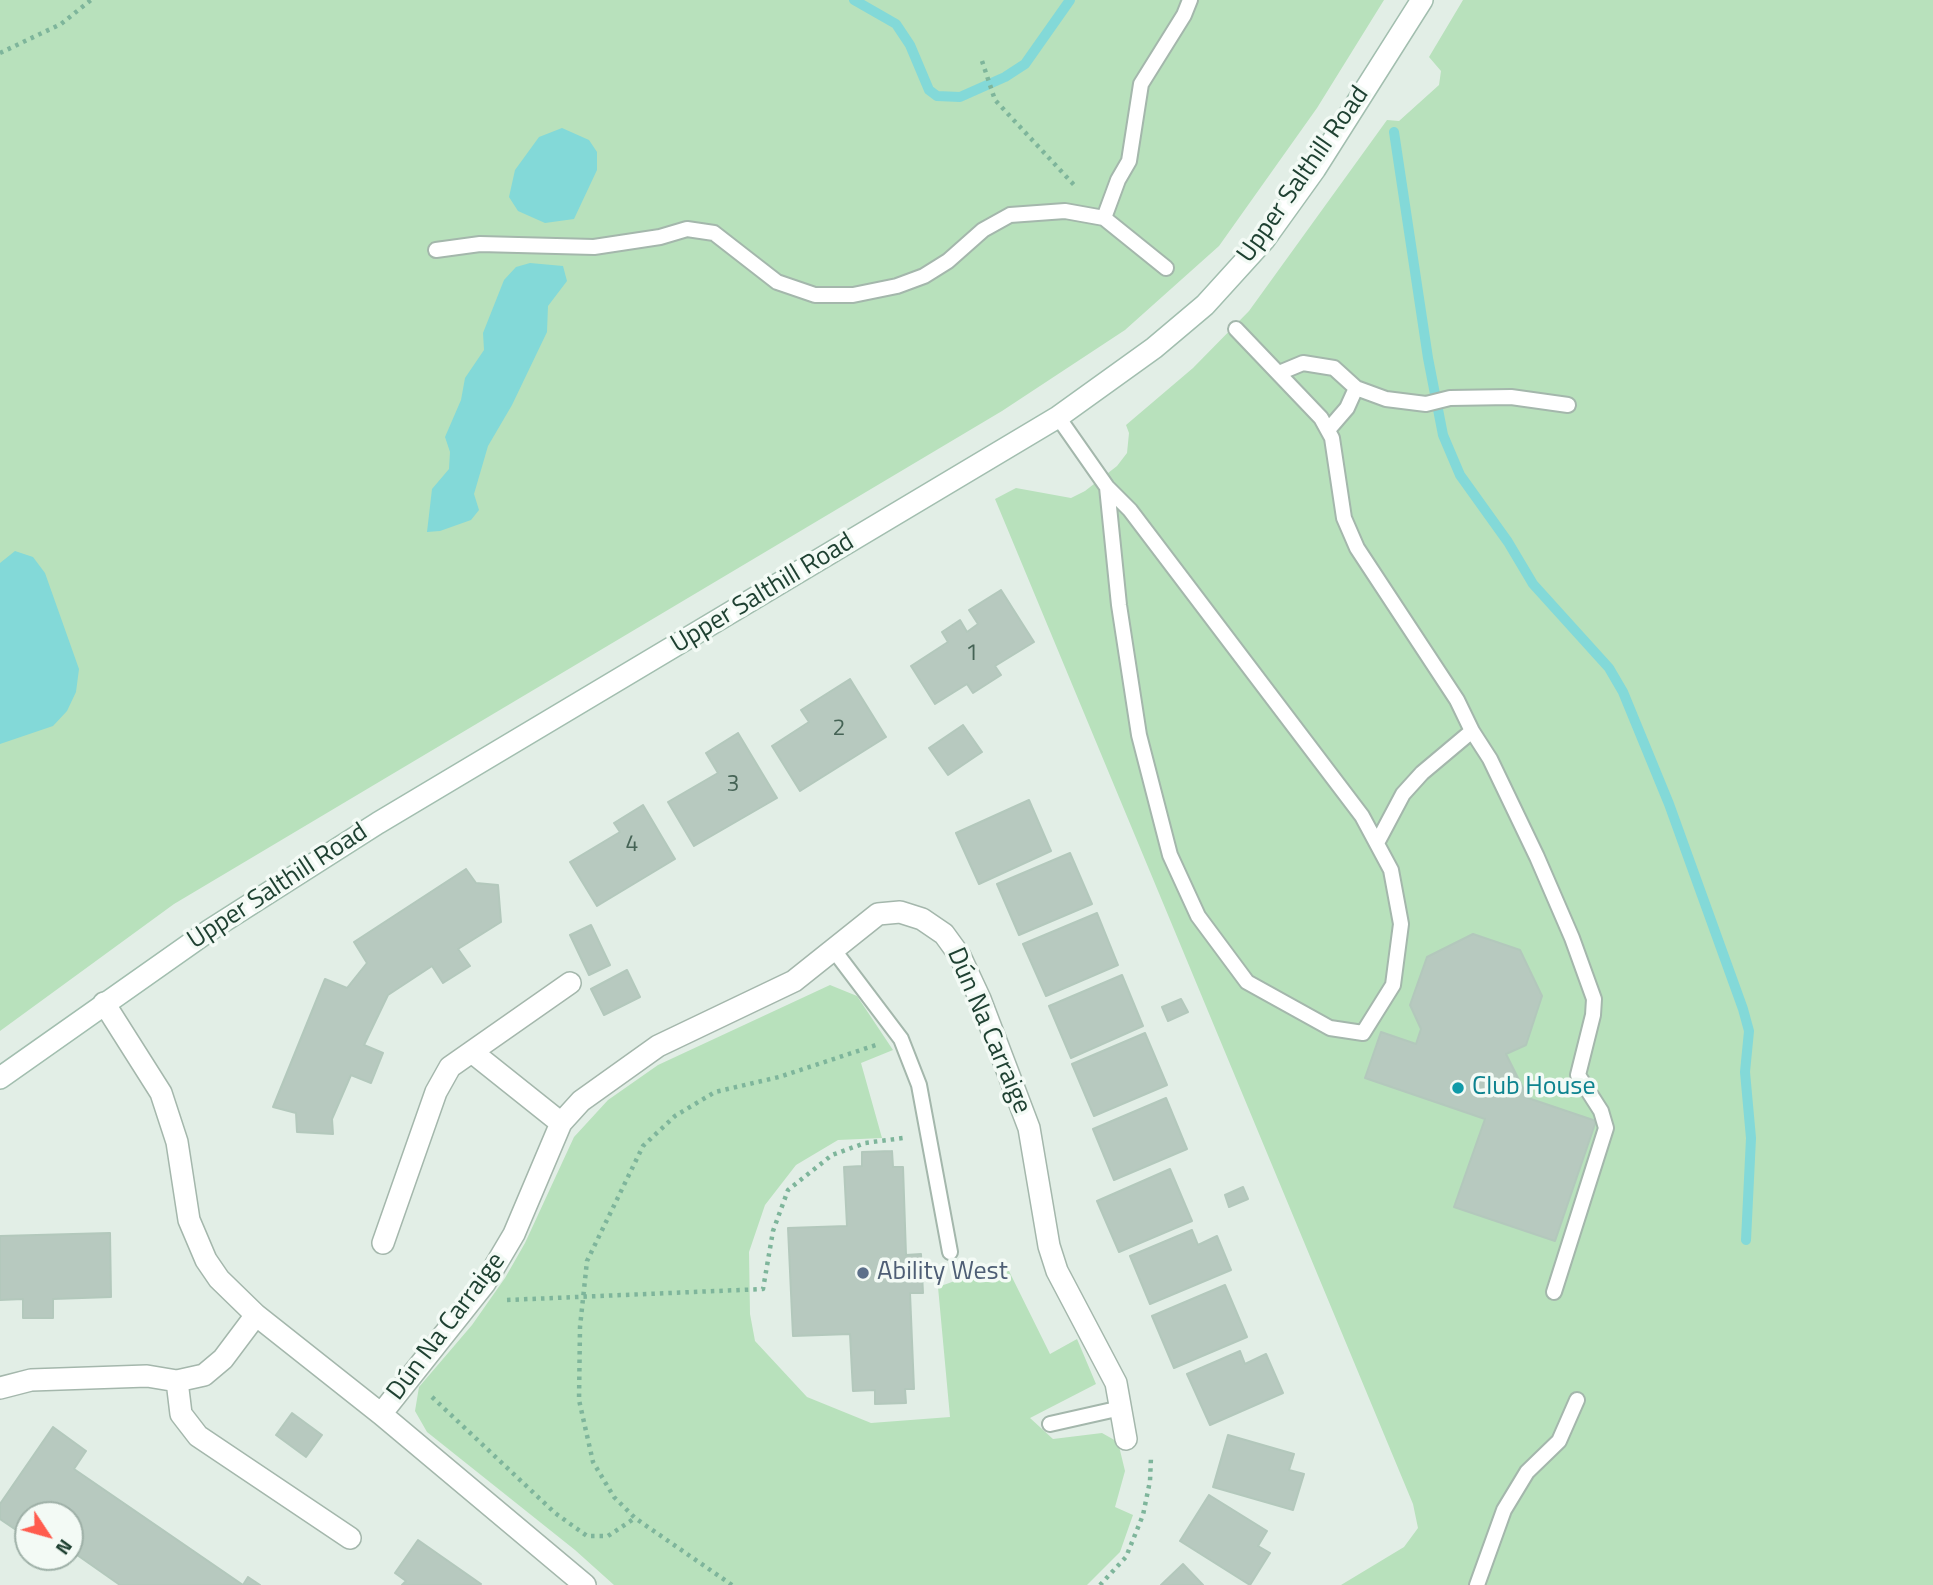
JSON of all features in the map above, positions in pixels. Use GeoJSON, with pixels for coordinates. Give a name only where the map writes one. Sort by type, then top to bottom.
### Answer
{"type":"FeatureCollection","features":[{"type":"Feature","properties":{"kind":"street","name":"Upper Salthill Road"},"geometry":{"type":"LineString","coordinates":[[0,1079],[210,930],[378,823],[1058,417],[1154,348],[1205,305],[1265,240],[1315,169],[1422,0]]}},
{"type":"Feature","properties":{"kind":"street","name":"Dún Na Carraige"},"geometry":{"type":"LineString","coordinates":[[381,1414],[475,1298],[514,1234],[561,1123],[581,1101],[657,1046],[794,981],[878,914],[900,912],[922,919],[944,934],[960,956],[1029,1128],[1049,1246],[1057,1271],[1116,1383],[1126,1439]]}},
{"type":"Feature","properties":{"kind":"street"},"geometry":{"type":"LineString","coordinates":[[383,1243],[436,1092],[450,1067],[570,983]]}},
{"type":"Feature","properties":{"kind":"street","name":"Dún Na Carraige"},"geometry":{"type":"LineString","coordinates":[[104,1003],[161,1093],[177,1142],[189,1220],[206,1261],[256,1315],[381,1414],[577,1582]]}},
{"type":"Feature","properties":{"kind":"street"},"geometry":{"type":"LineString","coordinates":[[472,1052],[561,1123]]}},
{"type":"Feature","properties":{"kind":"street"},"geometry":{"type":"LineString","coordinates":[[0,1388],[12,1383],[44,1380],[147,1376],[177,1381],[204,1375],[223,1360],[256,1315]]}},
{"type":"Feature","properties":{"kind":"street"},"geometry":{"type":"LineString","coordinates":[[177,1381],[181,1414],[198,1436],[351,1538]]}},
{"type":"Feature","properties":{"kind":"lane"},"geometry":{"type":"LineString","coordinates":[[1104,218],[1118,180],[1129,161],[1141,84],[1185,15],[1190,0]]}},
{"type":"Feature","properties":{"kind":"lane"},"geometry":{"type":"LineString","coordinates":[[436,250],[480,244],[594,247],[660,237],[687,229],[715,233],[777,282],[815,295],[853,295],[897,286],[924,276],[948,261],[983,230],[1010,215],[1065,211],[1104,218],[1166,268]]}},
{"type":"Feature","properties":{"kind":"lane"},"geometry":{"type":"LineString","coordinates":[[1236,329],[1321,418],[1328,430],[1332,438],[1344,518],[1357,548],[1457,700],[1490,759],[1572,937],[1594,999],[1593,1015],[1578,1075],[1601,1111],[1606,1128],[1554,1292]]}},
{"type":"Feature","properties":{"kind":"lane"},"geometry":{"type":"LineString","coordinates":[[1279,373],[1304,363],[1334,368],[1356,388],[1386,399],[1426,404],[1450,398],[1511,397],[1568,405]]}},
{"type":"Feature","properties":{"kind":"lane"},"geometry":{"type":"LineString","coordinates":[[1328,430],[1347,408],[1356,388]]}},
{"type":"Feature","properties":{"kind":"lane"},"geometry":{"type":"LineString","coordinates":[[1058,417],[1107,487],[1130,510],[1362,816],[1391,870],[1401,924],[1393,985],[1363,1032],[1330,1028],[1247,982],[1198,916],[1170,855],[1139,735],[1119,605],[1107,487]]}},
{"type":"Feature","properties":{"kind":"lane"},"geometry":{"type":"LineString","coordinates":[[1377,843],[1403,794],[1422,773],[1472,731]]}},
{"type":"Feature","properties":{"kind":"lane"},"geometry":{"type":"LineString","coordinates":[[833,949],[901,1039],[919,1085],[950,1252]]}},
{"type":"Feature","properties":{"kind":"lane"},"geometry":{"type":"LineString","coordinates":[[1477,1585],[1504,1510],[1527,1472],[1559,1441],[1577,1400]]}},
{"type":"Feature","properties":{"kind":"lane"},"geometry":{"type":"LineString","coordinates":[[1050,1424],[1121,1408]]}},
{"type":"Feature","properties":{"kind":"path"},"geometry":{"type":"LineString","coordinates":[[0,53],[61,24],[91,0]]}},
{"type":"Feature","properties":{"kind":"path"},"geometry":{"type":"LineString","coordinates":[[982,61],[995,100],[1104,218]]}},
{"type":"Feature","properties":{"kind":"path"},"geometry":{"type":"LineString","coordinates":[[732,1585],[635,1518],[614,1497],[593,1462],[579,1400],[587,1261],[643,1146],[675,1116],[715,1092],[779,1076],[901,1039]]}},
{"type":"Feature","properties":{"kind":"path"},"geometry":{"type":"LineString","coordinates":[[475,1298],[497,1301],[763,1289],[773,1231],[788,1190],[832,1155],[864,1143],[928,1134]]}},
{"type":"Feature","properties":{"kind":"path"},"geometry":{"type":"LineString","coordinates":[[410,1378],[555,1513],[587,1536],[608,1536],[635,1518]]}},
{"type":"Feature","properties":{"kind":"path"},"geometry":{"type":"LineString","coordinates":[[1100,1585],[1126,1558],[1143,1514],[1150,1481],[1151,1441],[1126,1439]]}},
{"type":"Feature","properties":{"kind":"green space"},"geometry":{"type":"Polygon","coordinates":[[[0,0],[1384,0],[1317,108],[1219,246],[1125,330],[1002,411],[174,904],[0,1031],[0,0]]]}},
{"type":"Feature","properties":{"kind":"green space"},"geometry":{"type":"Polygon","coordinates":[[[1463,0],[1933,0],[1933,1585],[1341,1585],[1404,1547],[1418,1528],[1413,1504],[995,499],[1016,488],[1071,498],[1085,491],[1117,466],[1127,453],[1129,433],[1126,425],[1193,368],[1249,311],[1387,120],[1399,121],[1439,85],[1441,71],[1429,57],[1463,0]]]}},
{"type":"Feature","properties":{"kind":"green space"},"geometry":{"type":"Polygon","coordinates":[[[830,985],[857,996],[893,1050],[861,1063],[882,1138],[838,1140],[796,1165],[765,1205],[749,1252],[750,1314],[755,1341],[807,1397],[871,1423],[950,1417],[938,1287],[1005,1263],[1050,1354],[1077,1339],[1096,1384],[1030,1418],[1053,1439],[1102,1433],[1118,1442],[1125,1471],[1115,1507],[1133,1515],[1120,1552],[1087,1585],[614,1585],[575,1550],[427,1432],[415,1411],[419,1387],[472,1325],[505,1278],[525,1243],[574,1137],[608,1100],[658,1065],[830,985]]]}},
{"type":"Feature","properties":{"kind":"water"},"geometry":{"type":"Polygon","coordinates":[[[562,128],[589,140],[597,152],[597,170],[574,219],[545,223],[518,211],[509,197],[515,170],[539,137],[562,128]]]}},
{"type":"Feature","properties":{"kind":"water"},"geometry":{"type":"Polygon","coordinates":[[[530,263],[563,266],[567,281],[548,306],[547,332],[512,405],[488,446],[474,494],[479,510],[471,520],[440,531],[427,532],[432,489],[449,469],[450,452],[445,437],[461,400],[465,378],[484,350],[483,333],[504,280],[516,267],[530,263]]]}},
{"type":"Feature","properties":{"kind":"water"},"geometry":{"type":"Polygon","coordinates":[[[15,551],[33,557],[45,573],[79,669],[76,692],[67,711],[53,726],[0,744],[0,563],[15,551]]]}},
{"type":"Feature","properties":{"kind":"building"},"geometry":{"type":"Polygon","coordinates":[[[1001,590],[1034,642],[995,666],[1001,675],[973,693],[967,684],[935,704],[911,666],[948,642],[942,632],[960,620],[967,632],[978,624],[969,610],[1001,590]]]}},
{"type":"Feature","properties":{"kind":"building"},"geometry":{"type":"Polygon","coordinates":[[[850,679],[886,737],[800,791],[772,746],[809,722],[801,710],[850,679]]]}},
{"type":"Feature","properties":{"kind":"building"},"geometry":{"type":"Polygon","coordinates":[[[963,725],[982,752],[948,775],[929,748],[963,725]]]}},
{"type":"Feature","properties":{"kind":"building"},"geometry":{"type":"Polygon","coordinates":[[[738,733],[777,798],[694,846],[668,802],[718,773],[706,753],[738,733]]]}},
{"type":"Feature","properties":{"kind":"building"},"geometry":{"type":"Polygon","coordinates":[[[1029,800],[1051,851],[979,884],[956,833],[1029,800]]]}},
{"type":"Feature","properties":{"kind":"building"},"geometry":{"type":"Polygon","coordinates":[[[643,805],[675,859],[597,906],[570,862],[620,832],[614,823],[643,805]]]}},
{"type":"Feature","properties":{"kind":"building"},"geometry":{"type":"Polygon","coordinates":[[[1070,853],[1092,904],[1019,935],[997,884],[1070,853]]]}},
{"type":"Feature","properties":{"kind":"building"},"geometry":{"type":"Polygon","coordinates":[[[466,869],[476,883],[498,885],[501,922],[458,949],[470,966],[443,983],[432,966],[388,995],[364,1045],[383,1053],[371,1083],[351,1075],[332,1119],[333,1134],[297,1132],[296,1113],[273,1107],[325,979],[347,988],[367,963],[354,942],[466,869]]]}},
{"type":"Feature","properties":{"kind":"building"},"geometry":{"type":"Polygon","coordinates":[[[1097,913],[1118,965],[1046,996],[1023,944],[1097,913]]]}},
{"type":"Feature","properties":{"kind":"building"},"geometry":{"type":"Polygon","coordinates":[[[591,925],[610,965],[589,975],[570,935],[591,925]]]}},
{"type":"Feature","properties":{"kind":"building","name":"Club House"},"geometry":{"type":"Polygon","coordinates":[[[1473,934],[1520,950],[1542,996],[1526,1045],[1506,1054],[1528,1098],[1596,1121],[1555,1241],[1454,1207],[1485,1119],[1365,1078],[1381,1032],[1416,1044],[1421,1029],[1410,1005],[1427,957],[1473,934]]]}},
{"type":"Feature","properties":{"kind":"building"},"geometry":{"type":"Polygon","coordinates":[[[627,970],[640,997],[604,1015],[591,989],[627,970]]]}},
{"type":"Feature","properties":{"kind":"building"},"geometry":{"type":"Polygon","coordinates":[[[1122,975],[1143,1026],[1071,1058],[1049,1006],[1122,975]]]}},
{"type":"Feature","properties":{"kind":"building"},"geometry":{"type":"Polygon","coordinates":[[[1181,999],[1188,1012],[1168,1021],[1162,1007],[1181,999]]]}},
{"type":"Feature","properties":{"kind":"building"},"geometry":{"type":"Polygon","coordinates":[[[1145,1033],[1167,1085],[1094,1116],[1072,1064],[1145,1033]]]}},
{"type":"Feature","properties":{"kind":"building"},"geometry":{"type":"Polygon","coordinates":[[[1166,1098],[1187,1149],[1114,1180],[1093,1129],[1166,1098]]]}},
{"type":"Feature","properties":{"kind":"building"},"geometry":{"type":"Polygon","coordinates":[[[892,1151],[893,1167],[903,1167],[906,1255],[921,1254],[923,1293],[910,1293],[914,1389],[905,1389],[906,1403],[875,1404],[875,1390],[853,1391],[850,1334],[793,1336],[788,1228],[847,1226],[844,1167],[862,1166],[862,1152],[892,1151]]]}},
{"type":"Feature","properties":{"kind":"building"},"geometry":{"type":"Polygon","coordinates":[[[1170,1169],[1192,1221],[1119,1252],[1097,1201],[1170,1169]]]}},
{"type":"Feature","properties":{"kind":"building"},"geometry":{"type":"Polygon","coordinates":[[[1243,1187],[1248,1199],[1229,1207],[1225,1195],[1243,1187]]]}},
{"type":"Feature","properties":{"kind":"building"},"geometry":{"type":"Polygon","coordinates":[[[1192,1230],[1198,1245],[1217,1236],[1231,1270],[1150,1304],[1130,1256],[1192,1230]]]}},
{"type":"Feature","properties":{"kind":"building"},"geometry":{"type":"Polygon","coordinates":[[[110,1233],[111,1297],[53,1299],[53,1318],[23,1318],[23,1299],[0,1300],[0,1236],[110,1233]]]}},
{"type":"Feature","properties":{"kind":"building"},"geometry":{"type":"Polygon","coordinates":[[[1225,1285],[1247,1337],[1174,1368],[1152,1316],[1225,1285]]]}},
{"type":"Feature","properties":{"kind":"building"},"geometry":{"type":"Polygon","coordinates":[[[1240,1351],[1245,1364],[1266,1354],[1283,1393],[1210,1425],[1187,1374],[1240,1351]]]}},
{"type":"Feature","properties":{"kind":"building"},"geometry":{"type":"Polygon","coordinates":[[[292,1413],[322,1435],[306,1457],[276,1435],[292,1413]]]}},
{"type":"Feature","properties":{"kind":"building"},"geometry":{"type":"Polygon","coordinates":[[[53,1427],[86,1451],[74,1469],[243,1585],[120,1585],[84,1560],[84,1501],[14,1501],[14,1529],[0,1519],[0,1504],[53,1427]]]}},
{"type":"Feature","properties":{"kind":"building"},"geometry":{"type":"Polygon","coordinates":[[[1228,1435],[1294,1454],[1289,1470],[1304,1474],[1293,1510],[1213,1487],[1228,1435]]]}},
{"type":"Feature","properties":{"kind":"building"},"geometry":{"type":"Polygon","coordinates":[[[1209,1495],[1267,1531],[1258,1546],[1270,1553],[1250,1585],[1180,1541],[1209,1495]]]}},
{"type":"Feature","properties":{"kind":"building"},"geometry":{"type":"Polygon","coordinates":[[[418,1540],[481,1584],[402,1585],[406,1581],[395,1573],[418,1540]]]}},
{"type":"Feature","properties":{"kind":"building"},"geometry":{"type":"Polygon","coordinates":[[[1183,1564],[1203,1585],[1161,1585],[1183,1564]]]}},
{"type":"Feature","properties":{"kind":"building"},"geometry":{"type":"Polygon","coordinates":[[[248,1577],[260,1585],[243,1585],[248,1577]]]}},
{"type":"Feature","properties":{"kind":"waterway"},"geometry":{"type":"LineString","coordinates":[[854,0],[896,24],[910,45],[929,90],[937,96],[960,97],[1005,77],[1025,64],[1070,0]]}},
{"type":"Feature","properties":{"kind":"waterway"},"geometry":{"type":"LineString","coordinates":[[1394,132],[1428,358],[1443,435],[1460,475],[1508,542],[1533,584],[1609,668],[1623,692],[1669,804],[1743,1009],[1749,1031],[1745,1072],[1751,1138],[1746,1240]]}},
{"type":"Feature","properties":{"kind":"place","name":"Club House"},"geometry":{"type":"Point","coordinates":[1458,1088]}},
{"type":"Feature","properties":{"kind":"place","name":"Ability West"},"geometry":{"type":"Point","coordinates":[863,1273]}}]}
